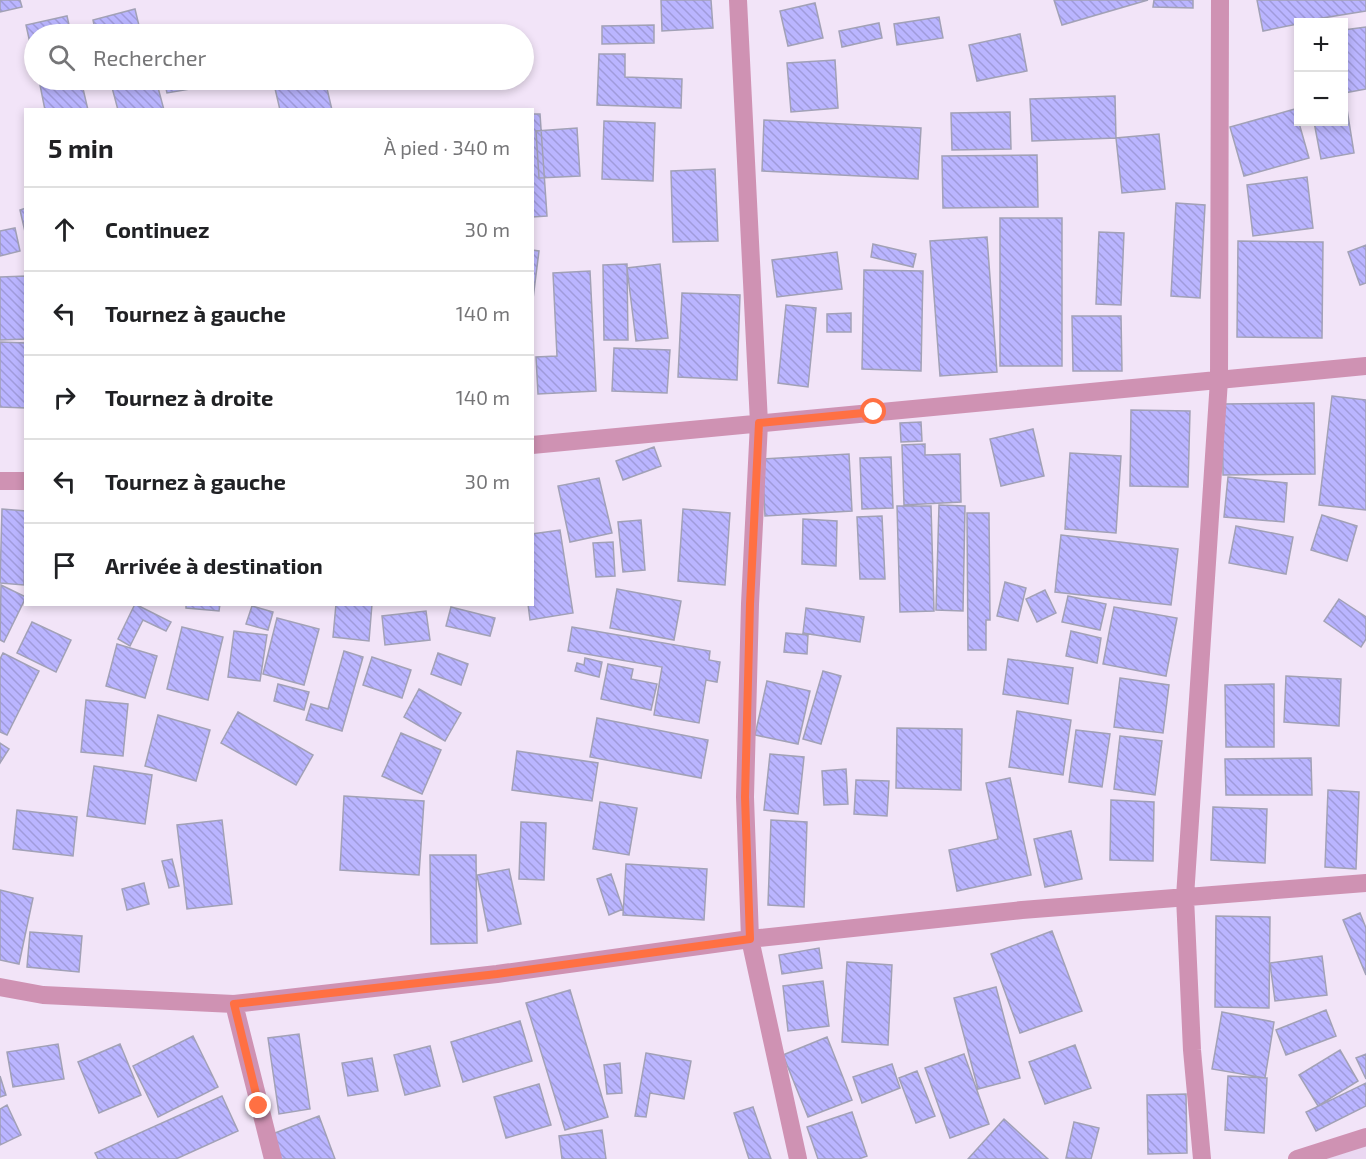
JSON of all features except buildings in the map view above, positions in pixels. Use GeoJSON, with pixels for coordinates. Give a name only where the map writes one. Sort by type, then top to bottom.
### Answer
{"type":"FeatureCollection","features":[{"type":"Feature","properties":{"kind":"street"},"geometry":{"type":"LineString","coordinates":[[738,0],[759,423],[750,615],[745,797],[750,939],[798,1159]]}},
{"type":"Feature","properties":{"kind":"street"},"geometry":{"type":"LineString","coordinates":[[1202,1159],[1192,1050],[1185,897],[1219,380],[1220,0]]}},
{"type":"Feature","properties":{"kind":"street"},"geometry":{"type":"LineString","coordinates":[[534,445],[1366,366]]}},
{"type":"Feature","properties":{"kind":"street"},"geometry":{"type":"LineString","coordinates":[[0,481],[24,481]]}},
{"type":"Feature","properties":{"kind":"street"},"geometry":{"type":"LineString","coordinates":[[0,987],[43,995],[234,1004],[497,974],[750,939],[1022,910],[1366,883]]}},
{"type":"Feature","properties":{"kind":"street"},"geometry":{"type":"LineString","coordinates":[[234,1004],[273,1159]]}},
{"type":"Feature","properties":{"kind":"street"},"geometry":{"type":"LineString","coordinates":[[1297,1159],[1366,1137]]}},
{"type":"Feature","properties":{"kind":"shaded area"},"geometry":{"type":"Polygon","coordinates":[[[1366,1146],[1366,1159],[1326,1159],[1366,1146]]]}},
{"type":"Feature","properties":{"kind":"route"},"geometry":{"type":"LineString","coordinates":[[259,1106],[234,1004],[497,974],[750,939],[745,797],[750,604],[759,423],[874,412]]}}]}
